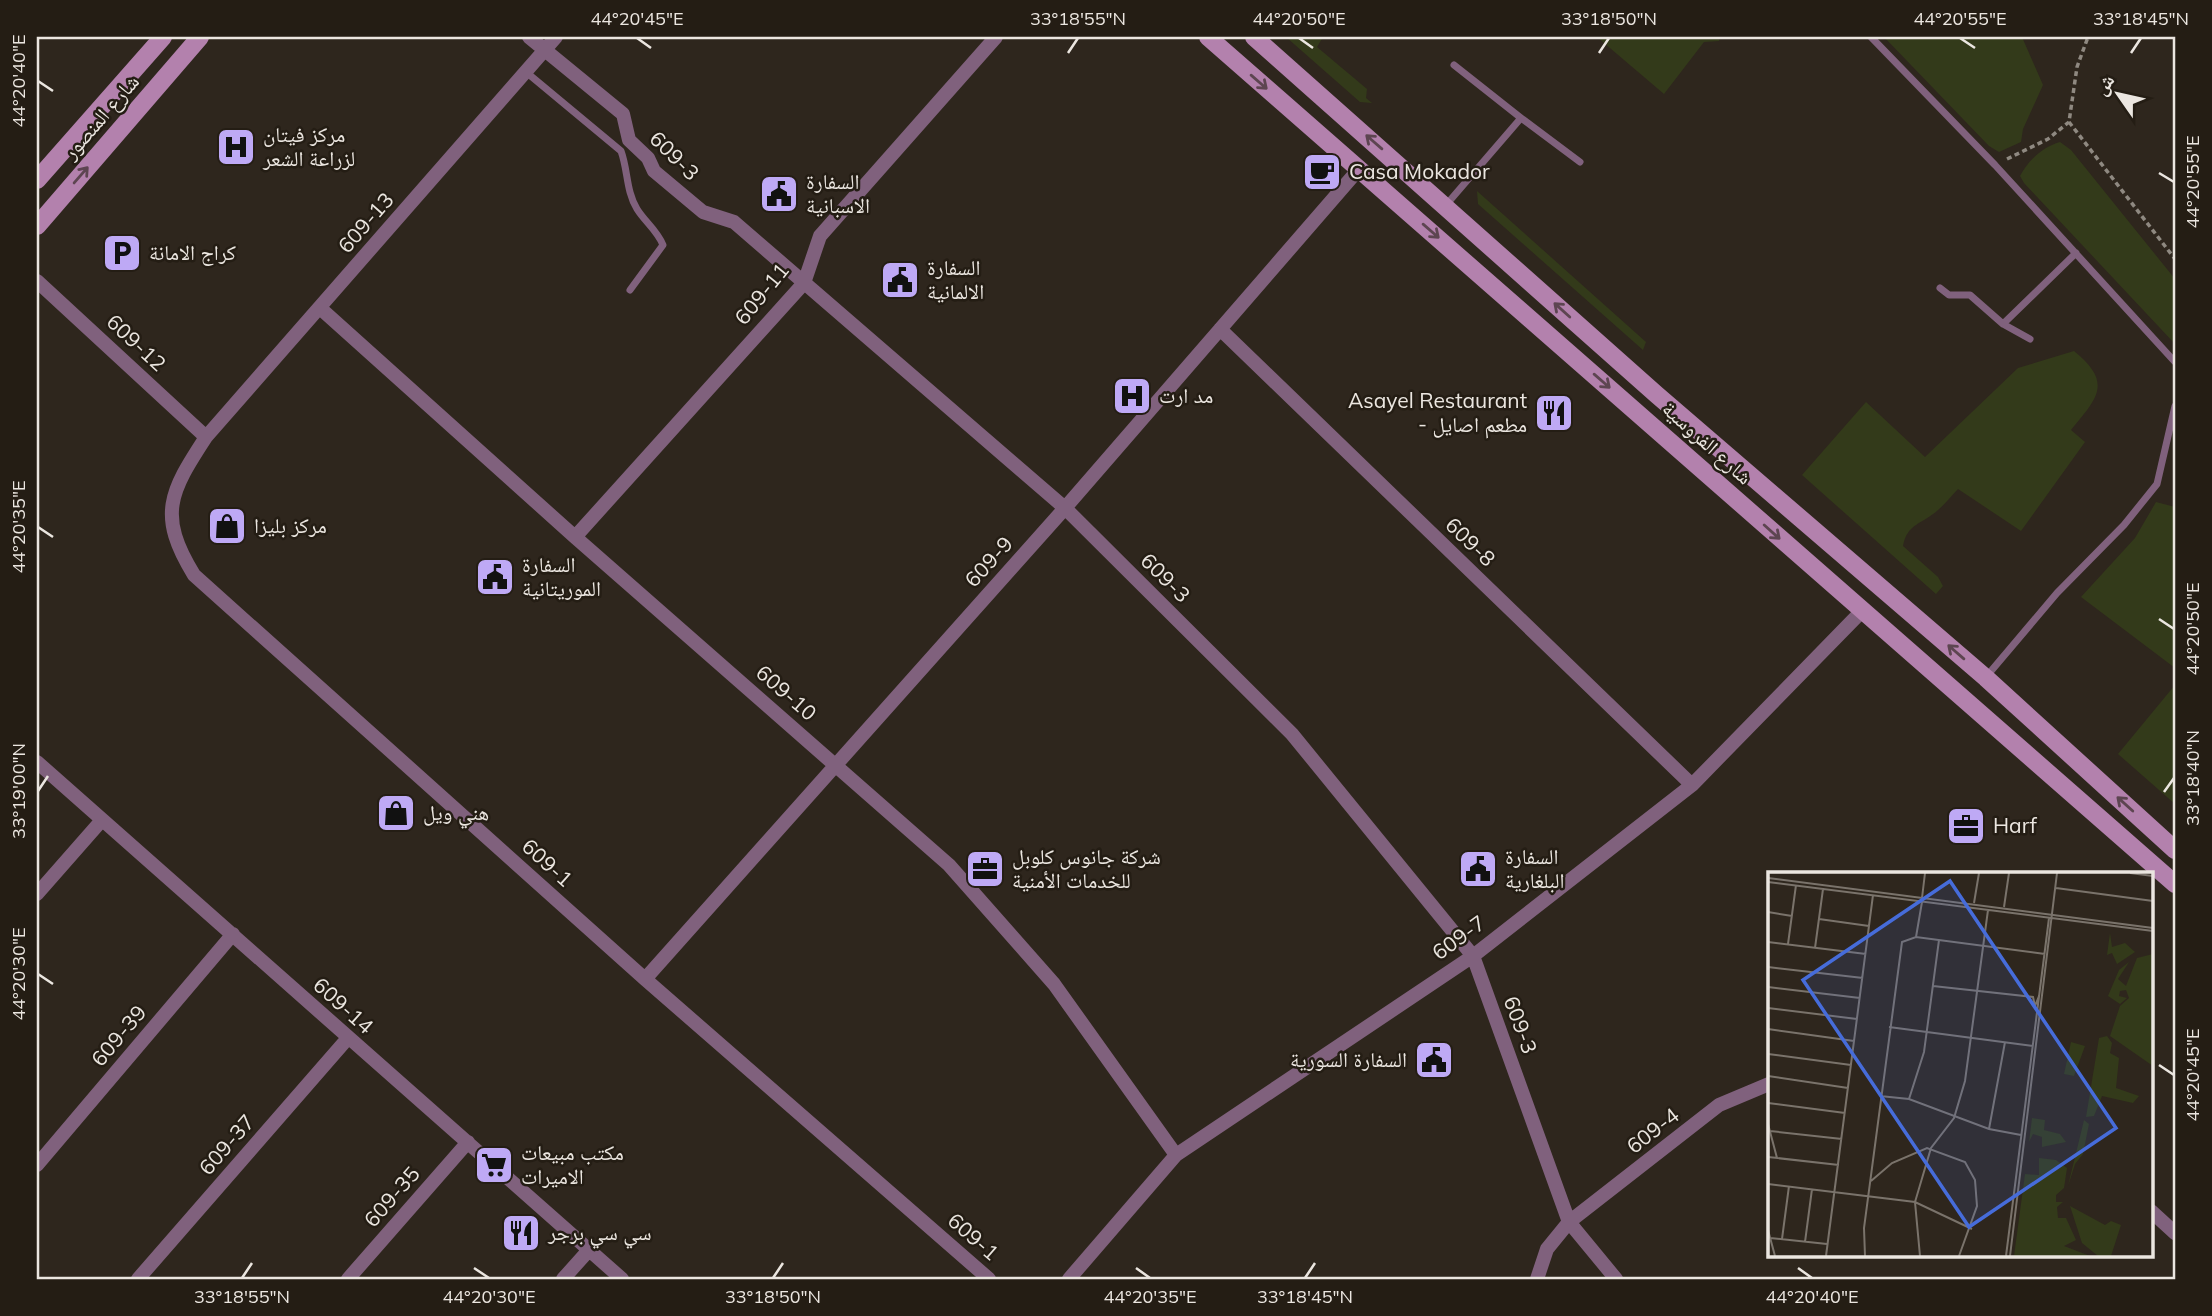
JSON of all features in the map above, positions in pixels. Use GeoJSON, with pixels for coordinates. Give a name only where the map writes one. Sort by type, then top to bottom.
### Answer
{"type":"FeatureCollection","features":[{"type":"Feature","properties":{"kind":"street","name":"شارع المنصور"},"geometry":{"type":"LineString","coordinates":[[37,180],[163,37]]}},
{"type":"Feature","properties":{"kind":"street","name":"شارع المنصور"},"geometry":{"type":"LineString","coordinates":[[37,226],[200,37]]}},
{"type":"Feature","properties":{"kind":"street","name":"609-3"},"geometry":{"type":"LineString","coordinates":[[529,37],[623,114],[629,140],[648,158],[654,171],[703,212],[734,222],[1065,508],[1292,734],[1473,956],[1569,1223],[1616,1279]]}},
{"type":"Feature","properties":{"kind":"street","name":"609-13"},"geometry":{"type":"LineString","coordinates":[[206,437],[556,37]]}},
{"type":"Feature","properties":{"kind":"street","name":"609-11"},"geometry":{"type":"LineString","coordinates":[[575,537],[804,283],[820,236],[996,37]]}},
{"type":"Feature","properties":{"kind":"street","name":"شارع الفروسية"},"geometry":{"type":"LineString","coordinates":[[1208,37],[1639,413],[1861,612],[2175,884]]}},
{"type":"Feature","properties":{"kind":"street","name":"شارع الفروسية"},"geometry":{"type":"LineString","coordinates":[[1254,37],[1657,395],[1986,678],[2175,850]]}},
{"type":"Feature","properties":{"kind":"street","name":"609-9"},"geometry":{"type":"LineString","coordinates":[[645,979],[1065,508],[1359,169]]}},
{"type":"Feature","properties":{"kind":"street","name":"609-12"},"geometry":{"type":"LineString","coordinates":[[37,281],[206,437]]}},
{"type":"Feature","properties":{"kind":"street","name":"609-10"},"geometry":{"type":"LineString","coordinates":[[320,308],[575,537],[949,865],[1054,985],[1176,1155]]}},
{"type":"Feature","properties":{"kind":"street","name":"609-8"},"geometry":{"type":"LineString","coordinates":[[1220,329],[1692,785]]}},
{"type":"Feature","properties":{"kind":"street"},"geometry":{"type":"LineString","coordinates":[[1639,413],[1657,395]]}},
{"type":"Feature","properties":{"kind":"street","name":"609-1"},"geometry":{"type":"LineString","coordinates":[[206,437],[177,481],[172,516],[176,545],[194,575],[645,979],[989,1279]]}},
{"type":"Feature","properties":{"kind":"street","name":"609-7"},"geometry":{"type":"LineString","coordinates":[[1069,1279],[1176,1155],[1473,956],[1692,785],[1861,612]]}},
{"type":"Feature","properties":{"kind":"street","name":"609-14"},"geometry":{"type":"LineString","coordinates":[[37,762],[622,1279]]}},
{"type":"Feature","properties":{"kind":"street"},"geometry":{"type":"LineString","coordinates":[[37,894],[102,820]]}},
{"type":"Feature","properties":{"kind":"street","name":"609-39"},"geometry":{"type":"LineString","coordinates":[[37,1165],[233,934]]}},
{"type":"Feature","properties":{"kind":"street","name":"609-37"},"geometry":{"type":"LineString","coordinates":[[138,1279],[348,1038]]}},
{"type":"Feature","properties":{"kind":"street","name":"609-4"},"geometry":{"type":"LineString","coordinates":[[1537,1279],[1547,1249],[1569,1223],[1719,1105],[1768,1084]]}},
{"type":"Feature","properties":{"kind":"street","name":"609-35"},"geometry":{"type":"LineString","coordinates":[[348,1279],[468,1142]]}},
{"type":"Feature","properties":{"kind":"street"},"geometry":{"type":"LineString","coordinates":[[2152,1212],[2175,1233]]}},
{"type":"Feature","properties":{"kind":"street"},"geometry":{"type":"LineString","coordinates":[[563,1279],[589,1250]]}},
{"type":"Feature","properties":{"kind":"lane"},"geometry":{"type":"LineString","coordinates":[[1871,37],[1995,165],[2175,362]]}},
{"type":"Feature","properties":{"kind":"lane"},"geometry":{"type":"LineString","coordinates":[[1454,65],[1580,162]]}},
{"type":"Feature","properties":{"kind":"lane"},"geometry":{"type":"LineString","coordinates":[[526,72],[621,151],[626,166],[627,185],[638,210],[657,231],[663,245],[630,290]]}},
{"type":"Feature","properties":{"kind":"lane"},"geometry":{"type":"LineString","coordinates":[[1445,206],[1521,118]]}},
{"type":"Feature","properties":{"kind":"lane"},"geometry":{"type":"LineString","coordinates":[[2003,324],[2076,253]]}},
{"type":"Feature","properties":{"kind":"lane"},"geometry":{"type":"LineString","coordinates":[[1940,288],[1949,295],[1970,295],[2003,324],[2030,339]]}},
{"type":"Feature","properties":{"kind":"lane"},"geometry":{"type":"LineString","coordinates":[[1986,678],[2057,593],[2124,525],[2157,484],[2175,406]]}},
{"type":"Feature","properties":{"kind":"path"},"geometry":{"type":"LineString","coordinates":[[1995,165],[2048,139],[2068,122],[2077,67],[2088,37]]}},
{"type":"Feature","properties":{"kind":"path"},"geometry":{"type":"LineString","coordinates":[[2068,122],[2175,259]]}},
{"type":"Feature","properties":{"kind":"green space"},"geometry":{"type":"Polygon","coordinates":[[[1286,37],[1323,37],[1317,47],[1367,89],[1366,98],[1372,103],[1360,102],[1286,37]]]}},
{"type":"Feature","properties":{"kind":"green space"},"geometry":{"type":"Polygon","coordinates":[[[1597,37],[1720,37],[1719,41],[1704,42],[1664,94],[1597,37]]]}},
{"type":"Feature","properties":{"kind":"green space"},"geometry":{"type":"Polygon","coordinates":[[[1884,37],[2022,37],[2043,85],[2023,129],[2021,142],[1999,152],[1989,146],[1884,37]]]}},
{"type":"Feature","properties":{"kind":"green space"},"geometry":{"type":"Polygon","coordinates":[[[2060,142],[2071,150],[2175,279],[2175,344],[2020,176],[2036,155],[2060,142]]]}},
{"type":"Feature","properties":{"kind":"green space"},"geometry":{"type":"Polygon","coordinates":[[[1477,191],[1646,342],[1643,350],[1478,204],[1477,191]]]}},
{"type":"Feature","properties":{"kind":"green space"},"geometry":{"type":"Polygon","coordinates":[[[2074,351],[2094,372],[2097,381],[2094,399],[2071,430],[2085,442],[2021,531],[1958,489],[1938,510],[1912,528],[1905,538],[1903,546],[1938,577],[1943,586],[1936,594],[1802,475],[1866,402],[1925,457],[2018,368],[2074,351]]]}},
{"type":"Feature","properties":{"kind":"green space"},"geometry":{"type":"Polygon","coordinates":[[[2156,502],[2175,507],[2175,668],[2081,597],[2135,538],[2156,502]]]}},
{"type":"Feature","properties":{"kind":"green space"},"geometry":{"type":"Polygon","coordinates":[[[2175,685],[2175,804],[2118,754],[2175,685]]]}},
{"type":"Feature","properties":{"kind":"place","name":"مركز فيتان لزراعة الشعر"},"geometry":{"type":"Point","coordinates":[236,147]}},
{"type":"Feature","properties":{"kind":"place","name":"Casa Mokador"},"geometry":{"type":"Point","coordinates":[1322,172]}},
{"type":"Feature","properties":{"kind":"place","name":"السفارة الاسبانية"},"geometry":{"type":"Point","coordinates":[779,194]}},
{"type":"Feature","properties":{"kind":"place","name":"كراج الامانة"},"geometry":{"type":"Point","coordinates":[122,253]}},
{"type":"Feature","properties":{"kind":"place","name":"السفارة الالمانية"},"geometry":{"type":"Point","coordinates":[900,280]}},
{"type":"Feature","properties":{"kind":"place","name":"مد ارت"},"geometry":{"type":"Point","coordinates":[1132,396]}},
{"type":"Feature","properties":{"kind":"place","name":"Asayel Restaurant - مطعم اصايل"},"geometry":{"type":"Point","coordinates":[1554,413]}},
{"type":"Feature","properties":{"kind":"place","name":"مركز بليزا"},"geometry":{"type":"Point","coordinates":[227,526]}},
{"type":"Feature","properties":{"kind":"place","name":"السفارة الموريتانية"},"geometry":{"type":"Point","coordinates":[495,577]}},
{"type":"Feature","properties":{"kind":"place","name":"هني ويل"},"geometry":{"type":"Point","coordinates":[396,813]}},
{"type":"Feature","properties":{"kind":"place","name":"Harf"},"geometry":{"type":"Point","coordinates":[1966,826]}},
{"type":"Feature","properties":{"kind":"place","name":"شركة جانوس كلوبل للخدمات الأمنية"},"geometry":{"type":"Point","coordinates":[985,869]}},
{"type":"Feature","properties":{"kind":"place","name":"السفارة البلغارية"},"geometry":{"type":"Point","coordinates":[1478,869]}},
{"type":"Feature","properties":{"kind":"place","name":"السفارة السورية"},"geometry":{"type":"Point","coordinates":[1434,1060]}},
{"type":"Feature","properties":{"kind":"place","name":"مكتب مبيعات الاميرات"},"geometry":{"type":"Point","coordinates":[494,1165]}},
{"type":"Feature","properties":{"kind":"place","name":"سي سي برجر"},"geometry":{"type":"Point","coordinates":[521,1233]}}]}
